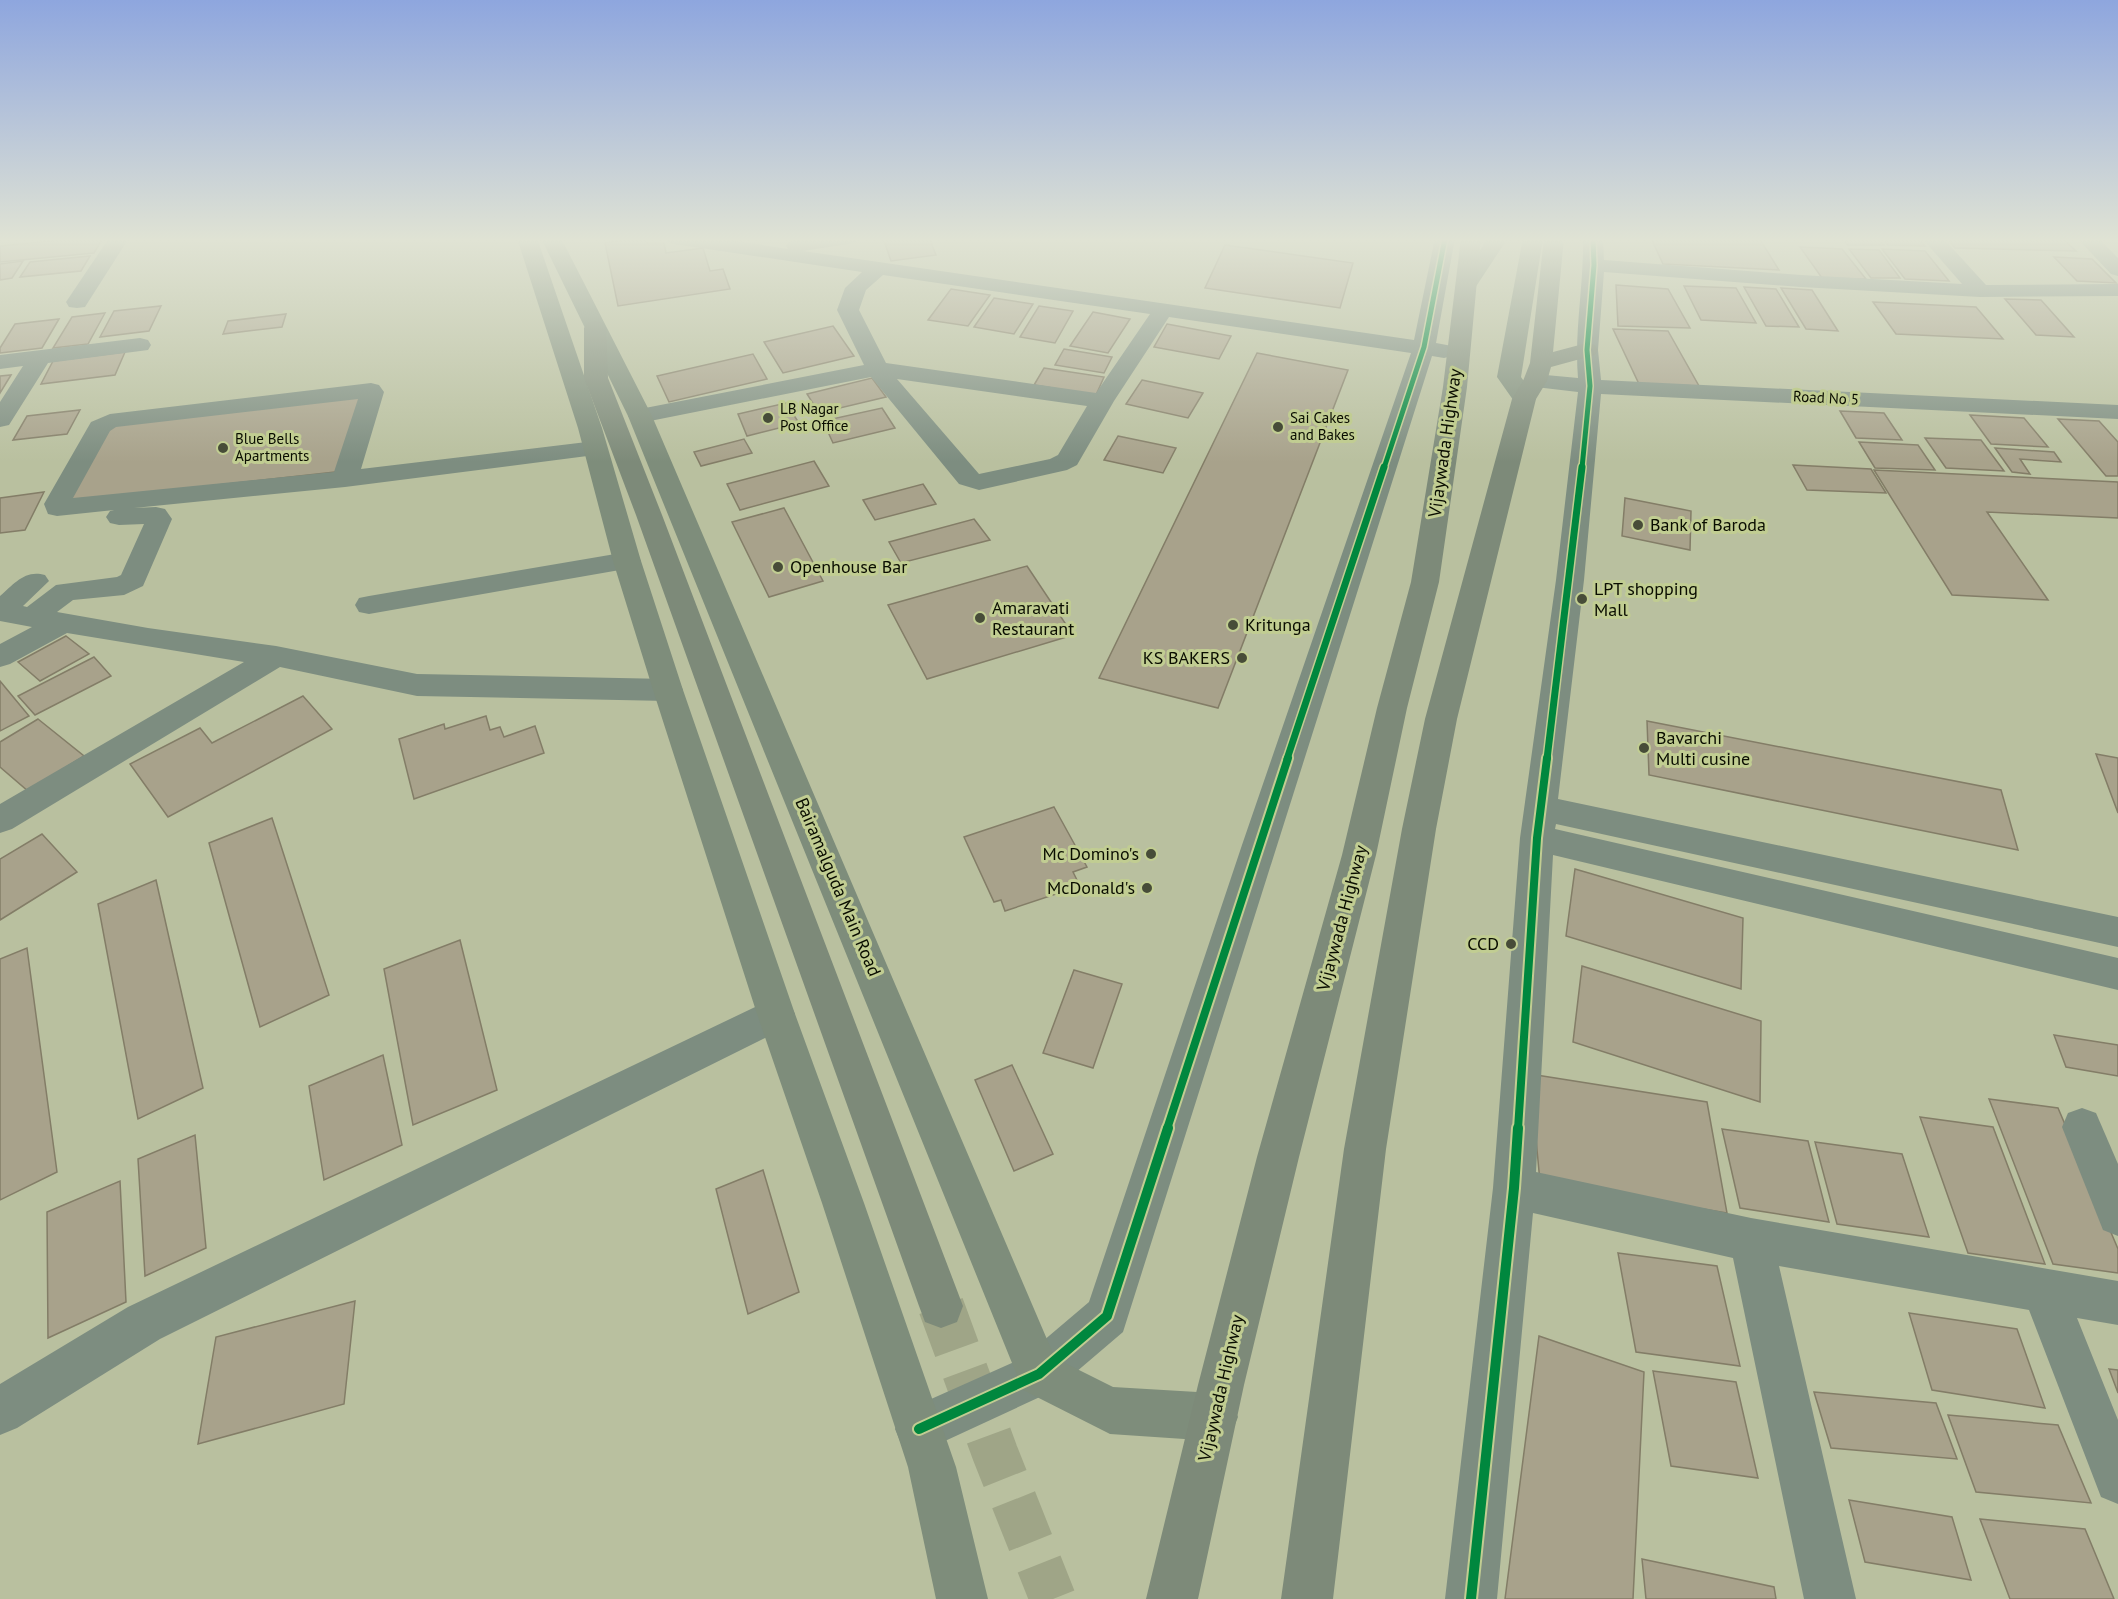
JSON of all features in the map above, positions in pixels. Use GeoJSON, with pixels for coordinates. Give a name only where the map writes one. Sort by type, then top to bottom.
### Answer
{"type":"FeatureCollection","features":[{"type":"Feature","properties":{"kind":"highway","name":"Vijaywada Highway"},"geometry":{"type":"LineString","coordinates":[[1172,1599],[1278,1157],[1359,855],[1392,708],[1425,582],[1455,387],[1441,351],[1456,313]]}},
{"type":"Feature","properties":{"kind":"highway"},"geometry":{"type":"LineString","coordinates":[[1307,1599],[1365,1149],[1419,829],[1441,719],[1533,381],[1543,313]]}},
{"type":"Feature","properties":{"kind":"highway"},"geometry":{"type":"LineString","coordinates":[[595,327],[596,378],[650,515],[941,1306]]}},
{"type":"Feature","properties":{"kind":"highway"},"geometry":{"type":"LineString","coordinates":[[1533,381],[1587,350]]}},
{"type":"Feature","properties":{"kind":"main road"},"geometry":{"type":"LineString","coordinates":[[551,313],[595,448],[627,561],[668,690],[776,1014],[932,1467],[962,1599]]}},
{"type":"Feature","properties":{"kind":"main road","name":"Bairamalguda Main Road"},"geometry":{"type":"LineString","coordinates":[[588,313],[640,416],[880,987],[1039,1374]]}},
{"type":"Feature","properties":{"kind":"main road"},"geometry":{"type":"LineString","coordinates":[[1520,313],[1509,377],[1533,381]]}},
{"type":"Feature","properties":{"kind":"main road"},"geometry":{"type":"LineString","coordinates":[[1039,1374],[1110,1410],[1214,1417]]}},
{"type":"Feature","properties":{"kind":"street"},"geometry":{"type":"LineString","coordinates":[[849,313],[877,369],[968,479],[979,482],[1058,465],[1068,460],[1102,401],[1162,313]]}},
{"type":"Feature","properties":{"kind":"street"},"geometry":{"type":"LineString","coordinates":[[1188,313],[1441,351]]}},
{"type":"Feature","properties":{"kind":"street"},"geometry":{"type":"LineString","coordinates":[[919,1429],[1039,1374],[1107,1316],[1259,845],[1441,351],[1442,313]]}},
{"type":"Feature","properties":{"kind":"street"},"geometry":{"type":"LineString","coordinates":[[1472,1599],[1514,1188],[1538,823],[1570,580],[1590,386],[1587,350],[1590,313]]}},
{"type":"Feature","properties":{"kind":"street"},"geometry":{"type":"LineString","coordinates":[[0,362],[140,345]]}},
{"type":"Feature","properties":{"kind":"street"},"geometry":{"type":"LineString","coordinates":[[0,420],[41,356]]}},
{"type":"Feature","properties":{"kind":"street"},"geometry":{"type":"LineString","coordinates":[[640,416],[877,369],[1102,401]]}},
{"type":"Feature","properties":{"kind":"street","name":"Road No 5"},"geometry":{"type":"LineString","coordinates":[[1533,381],[2033,410],[2118,412]]}},
{"type":"Feature","properties":{"kind":"street"},"geometry":{"type":"LineString","coordinates":[[345,479],[371,390],[110,421],[100,427],[57,504],[57,508],[345,479],[595,448]]}},
{"type":"Feature","properties":{"kind":"street"},"geometry":{"type":"LineString","coordinates":[[32,618],[66,591],[124,586],[133,580],[159,519],[156,515],[145,514],[46,524]]}},
{"type":"Feature","properties":{"kind":"street"},"geometry":{"type":"LineString","coordinates":[[369,605],[627,561]]}},
{"type":"Feature","properties":{"kind":"street"},"geometry":{"type":"LineString","coordinates":[[0,611],[35,581]]}},
{"type":"Feature","properties":{"kind":"street"},"geometry":{"type":"LineString","coordinates":[[0,611],[148,638],[276,656],[417,685],[668,690]]}},
{"type":"Feature","properties":{"kind":"street"},"geometry":{"type":"LineString","coordinates":[[0,657],[63,623]]}},
{"type":"Feature","properties":{"kind":"street"},"geometry":{"type":"LineString","coordinates":[[0,820],[276,656]]}},
{"type":"Feature","properties":{"kind":"street"},"geometry":{"type":"LineString","coordinates":[[1538,823],[2118,932]]}},
{"type":"Feature","properties":{"kind":"street"},"geometry":{"type":"LineString","coordinates":[[1538,823],[2118,974]]}},
{"type":"Feature","properties":{"kind":"street"},"geometry":{"type":"LineString","coordinates":[[0,1411],[144,1323],[776,1014]]}},
{"type":"Feature","properties":{"kind":"street"},"geometry":{"type":"LineString","coordinates":[[2082,1127],[2118,1215]]}},
{"type":"Feature","properties":{"kind":"street"},"geometry":{"type":"LineString","coordinates":[[1514,1188],[1751,1240],[2118,1303]]}},
{"type":"Feature","properties":{"kind":"street"},"geometry":{"type":"LineString","coordinates":[[1751,1240],[1830,1599]]}},
{"type":"Feature","properties":{"kind":"street"},"geometry":{"type":"LineString","coordinates":[[2044,1292],[2118,1480]]}},
{"type":"Feature","properties":{"kind":"building"},"geometry":{"type":"Polygon","coordinates":[[[105,313],[88,344],[53,348],[72,317],[105,313]]]}},
{"type":"Feature","properties":{"kind":"building"},"geometry":{"type":"Polygon","coordinates":[[[113,313],[158,313],[149,331],[100,337],[113,313]]]}},
{"type":"Feature","properties":{"kind":"building"},"geometry":{"type":"Polygon","coordinates":[[[933,313],[977,313],[968,326],[928,320],[933,313]]]}},
{"type":"Feature","properties":{"kind":"building"},"geometry":{"type":"Polygon","coordinates":[[[984,313],[1028,313],[1014,334],[974,327],[984,313]]]}},
{"type":"Feature","properties":{"kind":"building"},"geometry":{"type":"Polygon","coordinates":[[[1035,313],[1072,313],[1055,343],[1020,337],[1035,313]]]}},
{"type":"Feature","properties":{"kind":"building"},"geometry":{"type":"Polygon","coordinates":[[[1093,313],[1130,319],[1108,353],[1070,346],[1093,313]]]}},
{"type":"Feature","properties":{"kind":"building"},"geometry":{"type":"Polygon","coordinates":[[[1617,313],[1681,313],[1690,328],[1618,326],[1617,313]]]}},
{"type":"Feature","properties":{"kind":"building"},"geometry":{"type":"Polygon","coordinates":[[[1697,313],[1750,313],[1756,323],[1701,320],[1697,313]]]}},
{"type":"Feature","properties":{"kind":"building"},"geometry":{"type":"Polygon","coordinates":[[[1758,313],[1790,313],[1799,327],[1766,326],[1758,313]]]}},
{"type":"Feature","properties":{"kind":"building"},"geometry":{"type":"Polygon","coordinates":[[[1796,313],[1826,313],[1838,331],[1806,329],[1796,313]]]}},
{"type":"Feature","properties":{"kind":"building"},"geometry":{"type":"Polygon","coordinates":[[[1881,313],[1981,313],[2003,339],[1896,334],[1881,313]]]}},
{"type":"Feature","properties":{"kind":"building"},"geometry":{"type":"Polygon","coordinates":[[[2017,313],[2052,313],[2074,337],[2036,335],[2017,313]]]}},
{"type":"Feature","properties":{"kind":"building"},"geometry":{"type":"Polygon","coordinates":[[[286,314],[282,327],[223,334],[228,321],[286,314]]]}},
{"type":"Feature","properties":{"kind":"building"},"geometry":{"type":"Polygon","coordinates":[[[59,319],[42,348],[0,353],[0,348],[15,324],[59,319]]]}},
{"type":"Feature","properties":{"kind":"building"},"geometry":{"type":"Polygon","coordinates":[[[1167,324],[1231,336],[1219,359],[1154,347],[1167,324]]]}},
{"type":"Feature","properties":{"kind":"building"},"geometry":{"type":"Polygon","coordinates":[[[833,326],[854,356],[783,373],[764,342],[833,326]]]}},
{"type":"Feature","properties":{"kind":"building"},"geometry":{"type":"Polygon","coordinates":[[[1613,329],[1668,331],[1699,386],[1639,384],[1613,329]]]}},
{"type":"Feature","properties":{"kind":"building"},"geometry":{"type":"Polygon","coordinates":[[[1064,349],[1112,357],[1104,373],[1055,365],[1064,349]]]}},
{"type":"Feature","properties":{"kind":"building"},"geometry":{"type":"Polygon","coordinates":[[[125,352],[115,375],[41,384],[53,361],[125,352]]]}},
{"type":"Feature","properties":{"kind":"building"},"geometry":{"type":"Polygon","coordinates":[[[1257,353],[1348,370],[1218,708],[1099,678],[1257,353]]]}},
{"type":"Feature","properties":{"kind":"building"},"geometry":{"type":"Polygon","coordinates":[[[753,354],[767,379],[669,402],[657,376],[753,354]]]}},
{"type":"Feature","properties":{"kind":"building"},"geometry":{"type":"Polygon","coordinates":[[[1044,368],[1104,377],[1096,395],[1034,385],[1044,368]]]}},
{"type":"Feature","properties":{"kind":"building"},"geometry":{"type":"Polygon","coordinates":[[[11,375],[0,393],[0,376],[11,375]]]}},
{"type":"Feature","properties":{"kind":"building"},"geometry":{"type":"Polygon","coordinates":[[[872,378],[886,397],[819,413],[807,394],[872,378]]]}},
{"type":"Feature","properties":{"kind":"building"},"geometry":{"type":"Polygon","coordinates":[[[1142,380],[1203,393],[1188,418],[1126,404],[1142,380]]]}},
{"type":"Feature","properties":{"kind":"building","name":"Blue Bells Apartments"},"geometry":{"type":"Polygon","coordinates":[[[367,395],[344,471],[64,502],[107,426],[367,395]]]}},
{"type":"Feature","properties":{"kind":"building","name":"LB Nagar Post Office"},"geometry":{"type":"Polygon","coordinates":[[[786,403],[799,423],[747,436],[738,414],[786,403]]]}},
{"type":"Feature","properties":{"kind":"building"},"geometry":{"type":"Polygon","coordinates":[[[882,408],[895,428],[833,443],[823,421],[882,408]]]}},
{"type":"Feature","properties":{"kind":"building"},"geometry":{"type":"Polygon","coordinates":[[[80,410],[67,434],[13,440],[27,416],[80,410]]]}},
{"type":"Feature","properties":{"kind":"building"},"geometry":{"type":"Polygon","coordinates":[[[1840,411],[1884,413],[1902,440],[1856,438],[1840,411]]]}},
{"type":"Feature","properties":{"kind":"building"},"geometry":{"type":"Polygon","coordinates":[[[1970,415],[2024,418],[2048,447],[1991,444],[1970,415]]]}},
{"type":"Feature","properties":{"kind":"building"},"geometry":{"type":"Polygon","coordinates":[[[2058,419],[2099,421],[2118,442],[2118,476],[2106,476],[2058,419]]]}},
{"type":"Feature","properties":{"kind":"building"},"geometry":{"type":"Polygon","coordinates":[[[1118,436],[1176,448],[1163,473],[1104,460],[1118,436]]]}},
{"type":"Feature","properties":{"kind":"building"},"geometry":{"type":"Polygon","coordinates":[[[1925,438],[1981,440],[2004,471],[1946,468],[1925,438]]]}},
{"type":"Feature","properties":{"kind":"building"},"geometry":{"type":"Polygon","coordinates":[[[744,439],[752,453],[701,466],[694,452],[744,439]]]}},
{"type":"Feature","properties":{"kind":"building"},"geometry":{"type":"Polygon","coordinates":[[[1859,442],[1918,445],[1935,470],[1875,468],[1859,442]]]}},
{"type":"Feature","properties":{"kind":"building"},"geometry":{"type":"Polygon","coordinates":[[[1995,448],[2054,452],[2061,462],[2020,459],[2030,474],[2012,472],[1995,448]]]}},
{"type":"Feature","properties":{"kind":"building"},"geometry":{"type":"Polygon","coordinates":[[[814,461],[829,486],[740,510],[727,484],[814,461]]]}},
{"type":"Feature","properties":{"kind":"building"},"geometry":{"type":"Polygon","coordinates":[[[1793,465],[1871,469],[1886,493],[1807,490],[1793,465]]]}},
{"type":"Feature","properties":{"kind":"building"},"geometry":{"type":"Polygon","coordinates":[[[1874,470],[2118,482],[2118,518],[1987,512],[2048,600],[1952,595],[1874,470]]]}},
{"type":"Feature","properties":{"kind":"building"},"geometry":{"type":"Polygon","coordinates":[[[923,484],[936,504],[875,520],[863,500],[923,484]]]}},
{"type":"Feature","properties":{"kind":"building"},"geometry":{"type":"Polygon","coordinates":[[[44,492],[25,530],[0,533],[0,498],[44,492]]]}},
{"type":"Feature","properties":{"kind":"building"},"geometry":{"type":"Polygon","coordinates":[[[1625,498],[1691,511],[1690,550],[1622,536],[1625,498]]]}},
{"type":"Feature","properties":{"kind":"building"},"geometry":{"type":"Polygon","coordinates":[[[784,508],[823,581],[769,597],[732,522],[784,508]]]}},
{"type":"Feature","properties":{"kind":"building"},"geometry":{"type":"Polygon","coordinates":[[[974,519],[990,540],[901,563],[889,542],[974,519]]]}},
{"type":"Feature","properties":{"kind":"building"},"geometry":{"type":"Polygon","coordinates":[[[1027,566],[1073,635],[927,679],[888,605],[1027,566]]]}},
{"type":"Feature","properties":{"kind":"building"},"geometry":{"type":"Polygon","coordinates":[[[66,636],[89,654],[40,681],[18,662],[66,636]]]}},
{"type":"Feature","properties":{"kind":"building"},"geometry":{"type":"Polygon","coordinates":[[[94,657],[111,676],[35,715],[18,696],[94,657]]]}},
{"type":"Feature","properties":{"kind":"building"},"geometry":{"type":"Polygon","coordinates":[[[0,681],[29,716],[0,731],[0,681]]]}},
{"type":"Feature","properties":{"kind":"building"},"geometry":{"type":"Polygon","coordinates":[[[303,696],[332,729],[168,817],[130,764],[200,728],[212,743],[303,696]]]}},
{"type":"Feature","properties":{"kind":"building"},"geometry":{"type":"Polygon","coordinates":[[[486,716],[490,730],[500,727],[504,737],[535,726],[544,753],[414,799],[399,739],[444,724],[445,729],[486,716]]]}},
{"type":"Feature","properties":{"kind":"building"},"geometry":{"type":"Polygon","coordinates":[[[38,719],[84,756],[28,791],[0,767],[0,742],[38,719]]]}},
{"type":"Feature","properties":{"kind":"building"},"geometry":{"type":"Polygon","coordinates":[[[1647,721],[2001,790],[2018,850],[1649,775],[1647,721]]]}},
{"type":"Feature","properties":{"kind":"building"},"geometry":{"type":"Polygon","coordinates":[[[2096,754],[2118,758],[2118,813],[2096,754]]]}},
{"type":"Feature","properties":{"kind":"building"},"geometry":{"type":"Polygon","coordinates":[[[1054,807],[1087,867],[1073,872],[1080,886],[1005,911],[1001,900],[994,902],[964,837],[1054,807]]]}},
{"type":"Feature","properties":{"kind":"building"},"geometry":{"type":"Polygon","coordinates":[[[272,818],[329,995],[260,1027],[209,843],[272,818]]]}},
{"type":"Feature","properties":{"kind":"building"},"geometry":{"type":"Polygon","coordinates":[[[42,834],[77,872],[0,920],[0,859],[42,834]]]}},
{"type":"Feature","properties":{"kind":"building"},"geometry":{"type":"Polygon","coordinates":[[[1575,869],[1743,918],[1741,989],[1566,936],[1575,869]]]}},
{"type":"Feature","properties":{"kind":"building"},"geometry":{"type":"Polygon","coordinates":[[[156,880],[203,1088],[138,1119],[98,904],[156,880]]]}},
{"type":"Feature","properties":{"kind":"building"},"geometry":{"type":"Polygon","coordinates":[[[460,940],[497,1090],[413,1125],[384,969],[460,940]]]}},
{"type":"Feature","properties":{"kind":"building"},"geometry":{"type":"Polygon","coordinates":[[[27,948],[57,1172],[0,1200],[0,959],[27,948]]]}},
{"type":"Feature","properties":{"kind":"building"},"geometry":{"type":"Polygon","coordinates":[[[1582,966],[1761,1021],[1760,1102],[1573,1042],[1582,966]]]}},
{"type":"Feature","properties":{"kind":"building"},"geometry":{"type":"Polygon","coordinates":[[[1074,970],[1122,984],[1093,1068],[1043,1053],[1074,970]]]}},
{"type":"Feature","properties":{"kind":"building"},"geometry":{"type":"Polygon","coordinates":[[[2054,1035],[2118,1045],[2118,1076],[2066,1067],[2054,1035]]]}},
{"type":"Feature","properties":{"kind":"building"},"geometry":{"type":"Polygon","coordinates":[[[383,1055],[402,1145],[324,1180],[309,1086],[383,1055]]]}},
{"type":"Feature","properties":{"kind":"building"},"geometry":{"type":"Polygon","coordinates":[[[1012,1065],[1053,1154],[1014,1171],[975,1080],[1012,1065]]]}},
{"type":"Feature","properties":{"kind":"building"},"geometry":{"type":"Polygon","coordinates":[[[1530,1074],[1707,1102],[1727,1213],[1540,1182],[1530,1074]]]}},
{"type":"Feature","properties":{"kind":"building"},"geometry":{"type":"Polygon","coordinates":[[[1989,1099],[2058,1108],[2118,1249],[2118,1273],[2053,1264],[1989,1099]]]}},
{"type":"Feature","properties":{"kind":"building"},"geometry":{"type":"Polygon","coordinates":[[[1920,1117],[1993,1127],[2045,1264],[1968,1253],[1920,1117]]]}},
{"type":"Feature","properties":{"kind":"building"},"geometry":{"type":"Polygon","coordinates":[[[1722,1129],[1808,1141],[1829,1222],[1740,1208],[1722,1129]]]}},
{"type":"Feature","properties":{"kind":"building"},"geometry":{"type":"Polygon","coordinates":[[[195,1135],[206,1248],[145,1276],[138,1159],[195,1135]]]}},
{"type":"Feature","properties":{"kind":"building"},"geometry":{"type":"Polygon","coordinates":[[[1815,1142],[1902,1154],[1929,1237],[1837,1224],[1815,1142]]]}},
{"type":"Feature","properties":{"kind":"building"},"geometry":{"type":"Polygon","coordinates":[[[763,1170],[799,1292],[748,1314],[716,1189],[763,1170]]]}},
{"type":"Feature","properties":{"kind":"building"},"geometry":{"type":"Polygon","coordinates":[[[120,1181],[126,1302],[48,1338],[47,1212],[120,1181]]]}},
{"type":"Feature","properties":{"kind":"building"},"geometry":{"type":"Polygon","coordinates":[[[1618,1253],[1717,1266],[1740,1366],[1636,1352],[1618,1253]]]}},
{"type":"Feature","properties":{"kind":"building"},"geometry":{"type":"Polygon","coordinates":[[[355,1301],[344,1404],[198,1444],[216,1337],[355,1301]]]}},
{"type":"Feature","properties":{"kind":"building"},"geometry":{"type":"Polygon","coordinates":[[[1909,1313],[2017,1329],[2045,1408],[1932,1390],[1909,1313]]]}},
{"type":"Feature","properties":{"kind":"building"},"geometry":{"type":"Polygon","coordinates":[[[1539,1336],[1644,1372],[1633,1599],[1505,1599],[1539,1336]]]}},
{"type":"Feature","properties":{"kind":"building"},"geometry":{"type":"Polygon","coordinates":[[[2109,1369],[2118,1370],[2118,1393],[2109,1369]]]}},
{"type":"Feature","properties":{"kind":"building"},"geometry":{"type":"Polygon","coordinates":[[[1653,1371],[1736,1382],[1758,1478],[1671,1466],[1653,1371]]]}},
{"type":"Feature","properties":{"kind":"building"},"geometry":{"type":"Polygon","coordinates":[[[1814,1392],[1936,1403],[1957,1459],[1831,1448],[1814,1392]]]}},
{"type":"Feature","properties":{"kind":"building"},"geometry":{"type":"Polygon","coordinates":[[[1948,1415],[2058,1425],[2091,1503],[1976,1492],[1948,1415]]]}},
{"type":"Feature","properties":{"kind":"building"},"geometry":{"type":"Polygon","coordinates":[[[1849,1500],[1952,1517],[1971,1580],[1865,1562],[1849,1500]]]}},
{"type":"Feature","properties":{"kind":"building"},"geometry":{"type":"Polygon","coordinates":[[[1980,1519],[2085,1529],[2114,1599],[2010,1599],[1980,1519]]]}},
{"type":"Feature","properties":{"kind":"building"},"geometry":{"type":"Polygon","coordinates":[[[1642,1559],[1774,1587],[1776,1599],[1646,1599],[1642,1559]]]}},
{"type":"Feature","properties":{"kind":"tunnel"},"geometry":{"type":"LineString","coordinates":[[941,1306],[995,1453],[1053,1599]]}},
{"type":"Feature","properties":{"kind":"cycle path"},"geometry":{"type":"LineString","coordinates":[[919,1429],[1039,1374],[1107,1316],[1259,845],[1424,347],[1431,313]]}},
{"type":"Feature","properties":{"kind":"cycle path"},"geometry":{"type":"LineString","coordinates":[[1471,1599],[1514,1188],[1537,838],[1570,580],[1590,386],[1587,350],[1590,313]]}},
{"type":"Feature","properties":{"kind":"place","name":"LB Nagar Post Office"},"geometry":{"type":"Point","coordinates":[768,418]}},
{"type":"Feature","properties":{"kind":"place","name":"Sai Cakes and Bakes"},"geometry":{"type":"Point","coordinates":[1278,427]}},
{"type":"Feature","properties":{"kind":"place","name":"Blue Bells Apartments"},"geometry":{"type":"Point","coordinates":[223,448]}},
{"type":"Feature","properties":{"kind":"place","name":"Bank of Baroda"},"geometry":{"type":"Point","coordinates":[1638,525]}},
{"type":"Feature","properties":{"kind":"place","name":"Openhouse Bar"},"geometry":{"type":"Point","coordinates":[778,567]}},
{"type":"Feature","properties":{"kind":"place","name":"LPT shopping Mall"},"geometry":{"type":"Point","coordinates":[1582,599]}},
{"type":"Feature","properties":{"kind":"place","name":"Amaravati Restaurant"},"geometry":{"type":"Point","coordinates":[980,618]}},
{"type":"Feature","properties":{"kind":"place","name":"Kritunga"},"geometry":{"type":"Point","coordinates":[1233,625]}},
{"type":"Feature","properties":{"kind":"place","name":"KS BAKERS"},"geometry":{"type":"Point","coordinates":[1242,658]}},
{"type":"Feature","properties":{"kind":"place","name":"Bavarchi Multi cusine"},"geometry":{"type":"Point","coordinates":[1644,748]}},
{"type":"Feature","properties":{"kind":"place","name":"Mc Domino's"},"geometry":{"type":"Point","coordinates":[1151,854]}},
{"type":"Feature","properties":{"kind":"place","name":"McDonald's"},"geometry":{"type":"Point","coordinates":[1147,888]}},
{"type":"Feature","properties":{"kind":"place","name":"CCD"},"geometry":{"type":"Point","coordinates":[1511,944]}}]}
